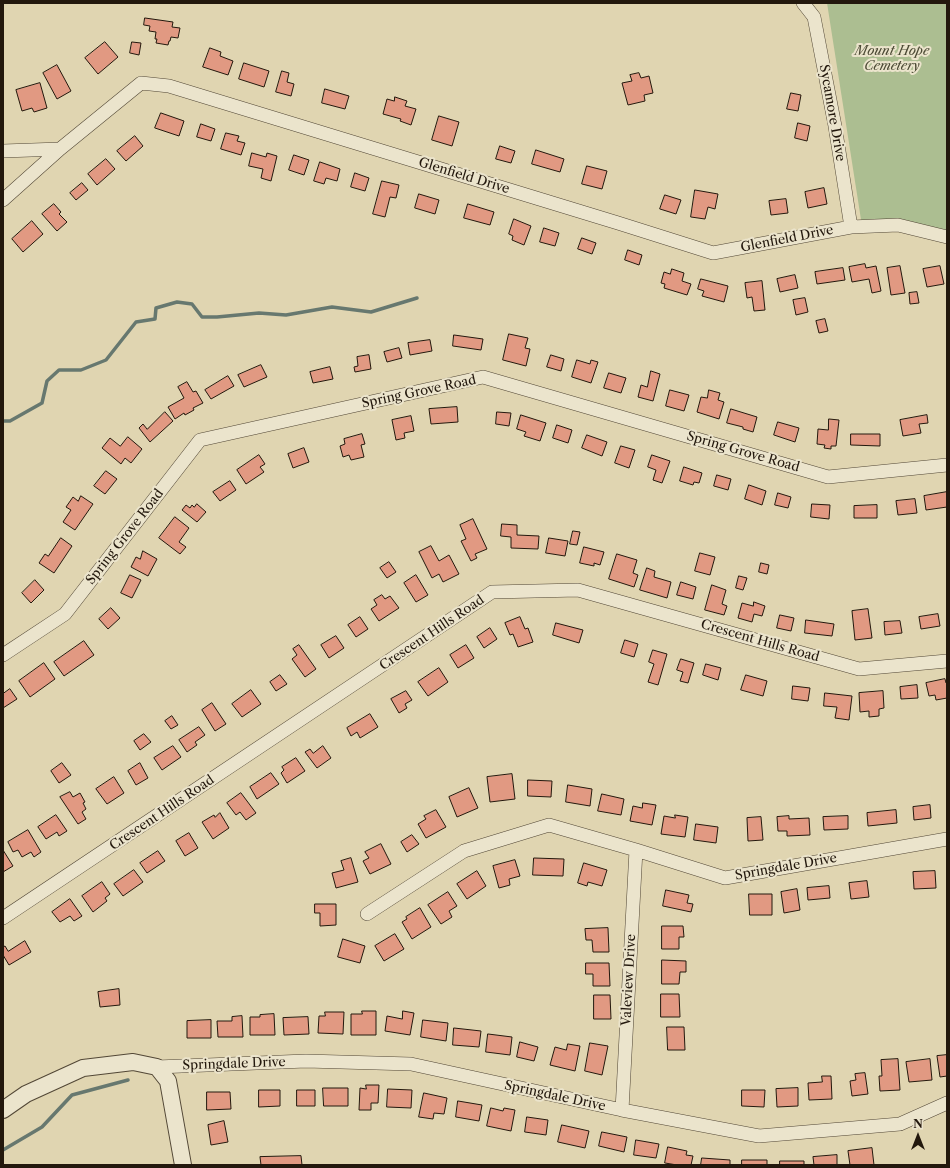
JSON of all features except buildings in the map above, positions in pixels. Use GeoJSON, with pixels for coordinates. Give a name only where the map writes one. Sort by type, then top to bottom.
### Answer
{"type":"FeatureCollection","features":[{"type":"Feature","properties":{"kind":"street","name":"Sycamore Drive"},"geometry":{"type":"LineString","coordinates":[[804,4],[814,17],[835,126],[851,226]]}},
{"type":"Feature","properties":{"kind":"street","name":"Glenfield Drive"},"geometry":{"type":"LineString","coordinates":[[3,200],[60,149],[141,84],[169,86],[610,220],[713,253],[851,226],[898,225],[947,238]]}},
{"type":"Feature","properties":{"kind":"street"},"geometry":{"type":"LineString","coordinates":[[3,151],[60,149]]}},
{"type":"Feature","properties":{"kind":"street","name":"Spring Grove Road"},"geometry":{"type":"LineString","coordinates":[[3,655],[65,614],[200,440],[483,378],[828,477],[947,465]]}},
{"type":"Feature","properties":{"kind":"street","name":"Crescent Hills Road"},"geometry":{"type":"LineString","coordinates":[[3,918],[492,592],[578,590],[859,670],[947,661]]}},
{"type":"Feature","properties":{"kind":"street","name":"Springdale Drive"},"geometry":{"type":"LineString","coordinates":[[367,914],[464,851],[549,825],[726,878],[947,839]]}},
{"type":"Feature","properties":{"kind":"street","name":"Valeview Drive"},"geometry":{"type":"LineString","coordinates":[[622,1110],[636,850]]}},
{"type":"Feature","properties":{"kind":"street","name":"Springdale Drive"},"geometry":{"type":"LineString","coordinates":[[157,1067],[306,1061],[411,1064],[622,1110],[759,1136],[900,1124],[947,1103]]}},
{"type":"Feature","properties":{"kind":"street"},"geometry":{"type":"LineString","coordinates":[[3,1110],[26,1094],[83,1068],[133,1062],[157,1067],[168,1081],[183,1165]]}},
{"type":"Feature","properties":{"kind":"green space","name":"Mount Hope Cemetery"},"geometry":{"type":"Polygon","coordinates":[[[827,3],[947,3],[947,237],[862,226],[827,3]]]}},
{"type":"Feature","properties":{"kind":"waterway"},"geometry":{"type":"LineString","coordinates":[[3,421],[10,421],[42,403],[47,381],[59,370],[81,370],[106,360],[136,322],[155,319],[156,308],[177,302],[192,304],[202,317],[259,313],[286,315],[332,307],[371,312],[417,298]]}},
{"type":"Feature","properties":{"kind":"waterway"},"geometry":{"type":"LineString","coordinates":[[3,1150],[42,1127],[72,1095],[128,1080]]}}]}
